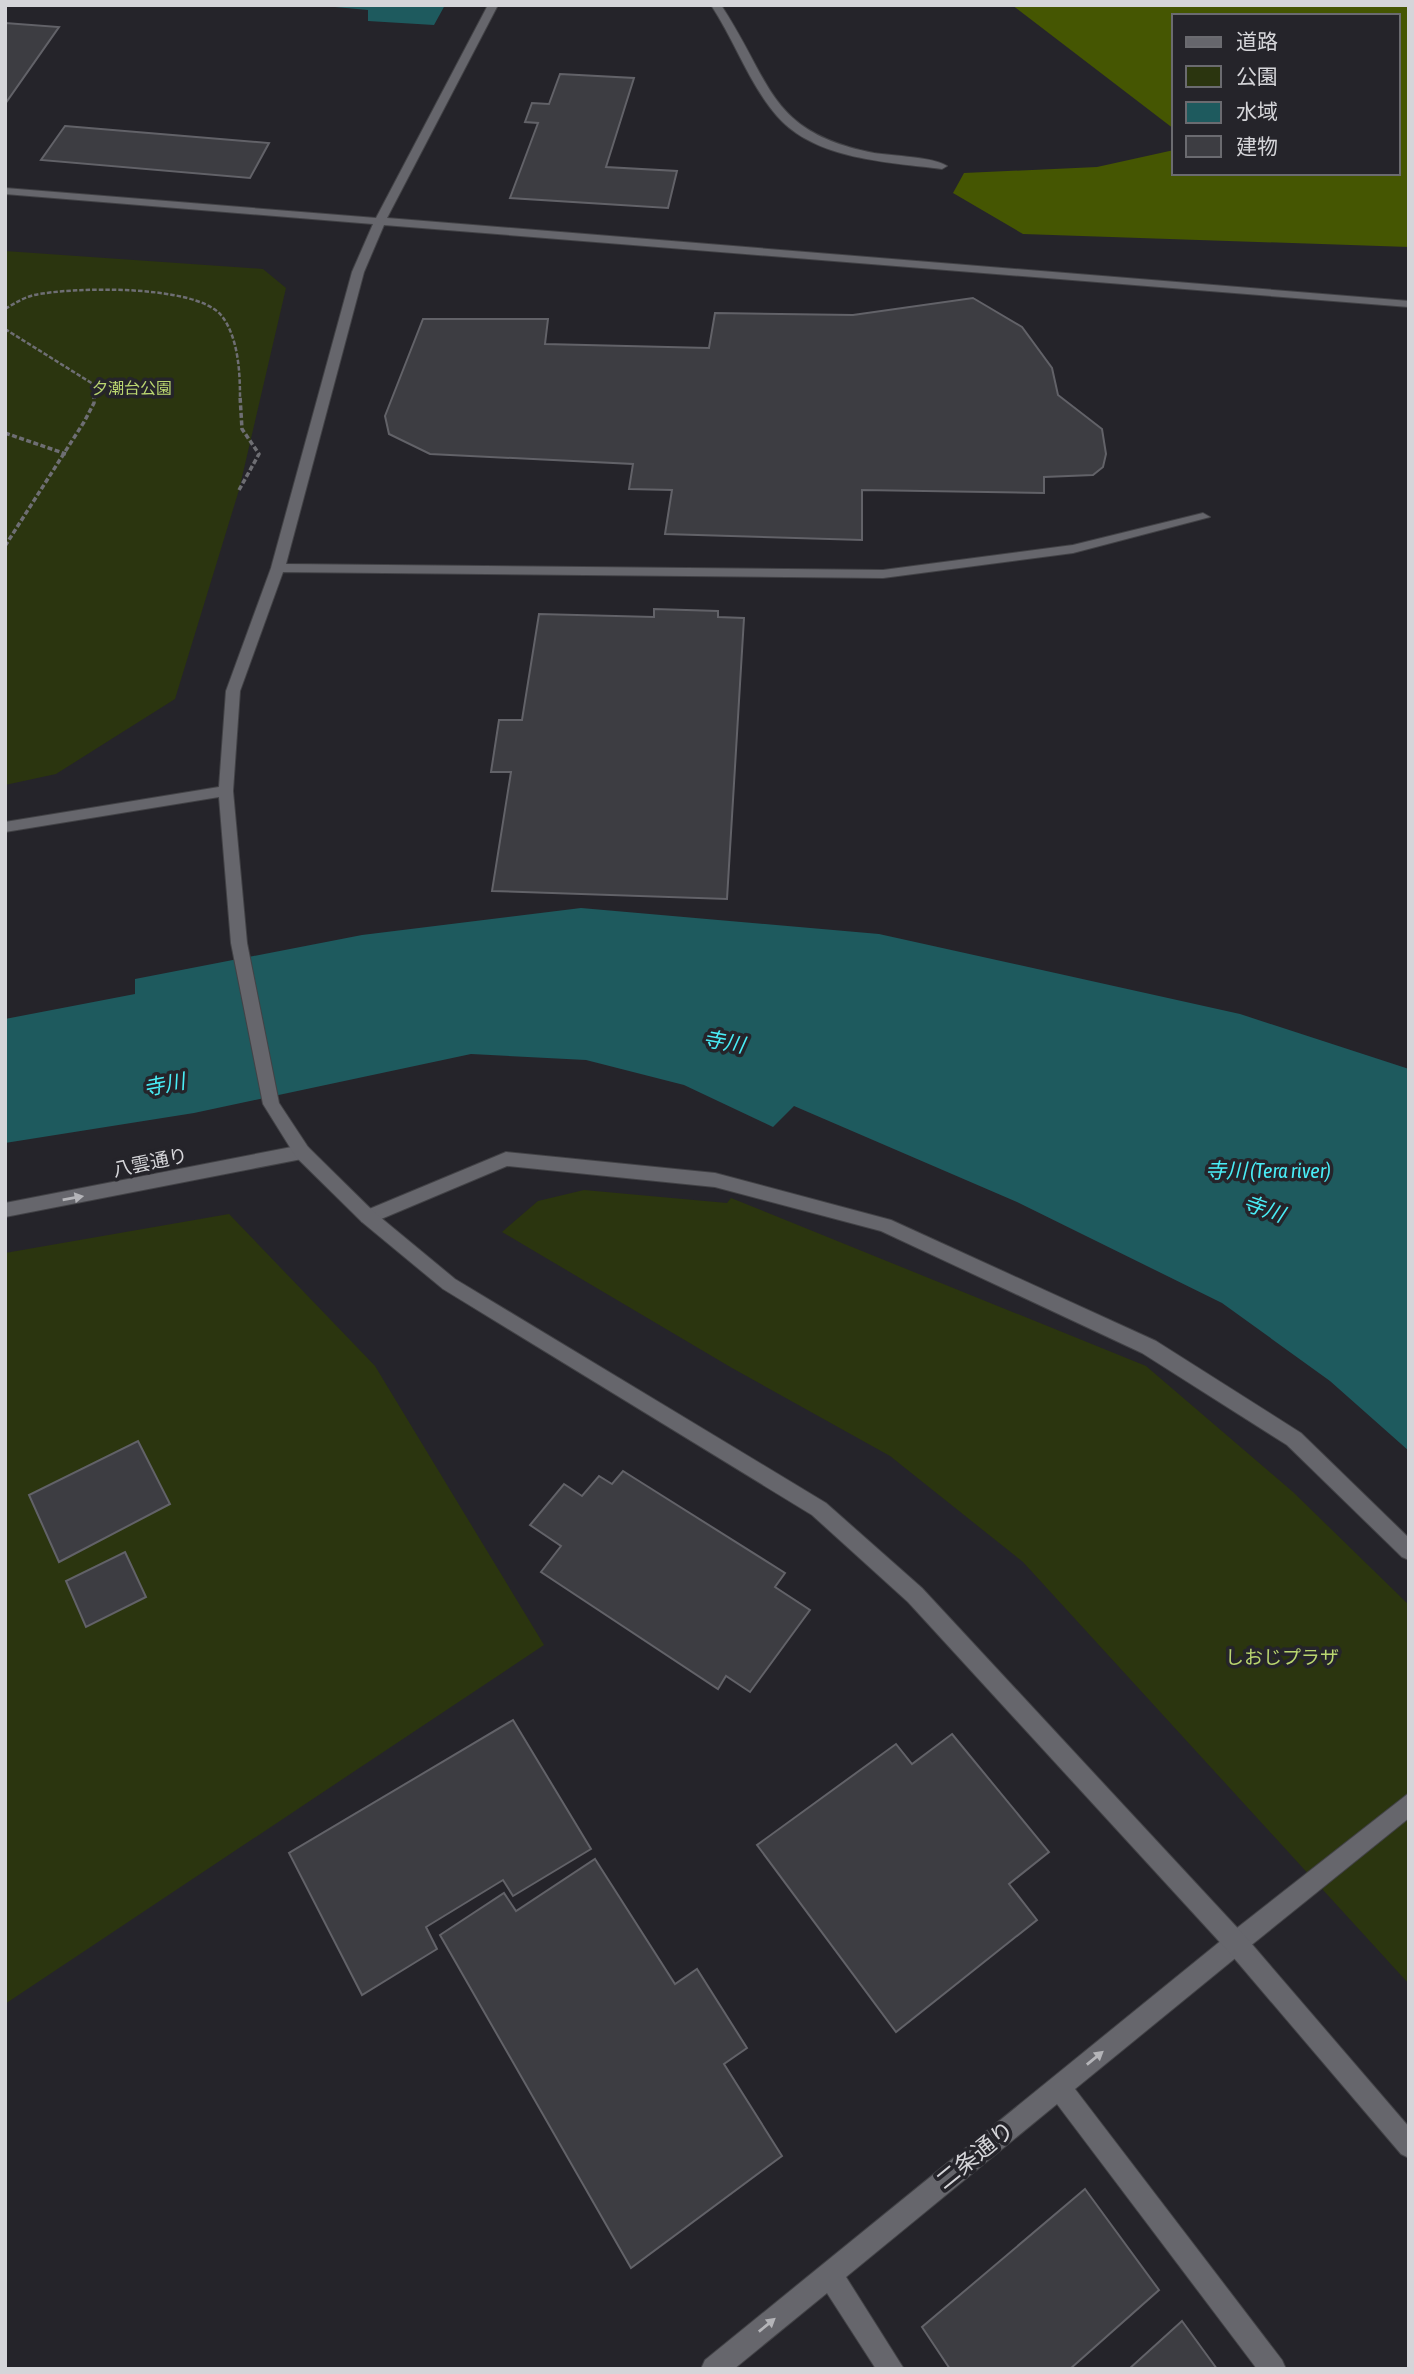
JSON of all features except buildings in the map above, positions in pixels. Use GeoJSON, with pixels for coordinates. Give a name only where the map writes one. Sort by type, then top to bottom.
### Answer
{"type":"FeatureCollection","features":[{"type":"Feature","properties":{"kind":"street"},"geometry":{"type":"LineString","coordinates":[[493,5],[381,219],[358,272],[278,568],[233,691],[226,791],[239,943],[271,1104],[302,1152],[368,1217],[449,1284],[819,1509],[915,1595],[1236,1943],[1409,2146]]}},
{"type":"Feature","properties":{"kind":"street"},"geometry":{"type":"LineString","coordinates":[[716,5],[781,114],[804,133],[839,147],[879,157],[942,166]]}},
{"type":"Feature","properties":{"kind":"street"},"geometry":{"type":"LineString","coordinates":[[5,191],[381,219],[1409,304]]}},
{"type":"Feature","properties":{"kind":"street"},"geometry":{"type":"LineString","coordinates":[[278,568],[883,574],[1073,550],[1203,517]]}},
{"type":"Feature","properties":{"kind":"street"},"geometry":{"type":"LineString","coordinates":[[5,827],[226,791]]}},
{"type":"Feature","properties":{"kind":"street","name":"八雲通り"},"geometry":{"type":"LineString","coordinates":[[5,1210],[302,1152]]}},
{"type":"Feature","properties":{"kind":"street"},"geometry":{"type":"LineString","coordinates":[[368,1217],[506,1159],[715,1180],[885,1225],[1149,1347],[1294,1440],[1409,1551]]}},
{"type":"Feature","properties":{"kind":"street","name":"二条通り"},"geometry":{"type":"LineString","coordinates":[[714,2369],[1409,1804]]}},
{"type":"Feature","properties":{"kind":"street"},"geometry":{"type":"LineString","coordinates":[[1059,2087],[1273,2369]]}},
{"type":"Feature","properties":{"kind":"street"},"geometry":{"type":"LineString","coordinates":[[829,2274],[891,2369]]}},
{"type":"Feature","properties":{"kind":"path"},"geometry":{"type":"LineString","coordinates":[[5,309],[24,298],[82,292],[174,292],[206,301],[230,326],[240,387],[238,419],[243,436],[259,454],[239,490]]}},
{"type":"Feature","properties":{"kind":"path"},"geometry":{"type":"LineString","coordinates":[[5,329],[93,384],[94,402],[66,454],[5,545]]}},
{"type":"Feature","properties":{"kind":"path"},"geometry":{"type":"LineString","coordinates":[[5,433],[66,454]]}},
{"type":"Feature","properties":{"kind":"green space"},"geometry":{"type":"Polygon","coordinates":[[[1012,5],[1409,5],[1409,247],[1023,234],[953,193],[964,173],[1097,167],[1172,150],[1172,175],[1400,175],[1400,14],[1172,14],[1172,127],[1012,5]]]}},
{"type":"Feature","properties":{"kind":"green space","name":"夕潮台公園"},"geometry":{"type":"Polygon","coordinates":[[[5,251],[263,269],[286,288],[239,490],[175,699],[56,774],[5,785],[5,251]]]}},
{"type":"Feature","properties":{"kind":"green space","name":"しおじプラザ"},"geometry":{"type":"Polygon","coordinates":[[[584,1190],[727,1203],[731,1198],[1146,1366],[1293,1492],[1409,1605],[1409,1984],[1023,1562],[890,1456],[732,1368],[502,1232],[538,1201],[584,1190]]]}},
{"type":"Feature","properties":{"kind":"green space"},"geometry":{"type":"Polygon","coordinates":[[[229,1214],[375,1366],[544,1645],[5,2004],[5,1253],[229,1214]]]}},
{"type":"Feature","properties":{"kind":"water"},"geometry":{"type":"Polygon","coordinates":[[[313,5],[445,5],[434,25],[368,21],[368,10],[313,5]]]}},
{"type":"Feature","properties":{"kind":"water","name":"寺川 (Tera river)"},"geometry":{"type":"Polygon","coordinates":[[[581,908],[879,934],[1240,1014],[1409,1069],[1409,1451],[1330,1381],[1222,1303],[1017,1202],[794,1106],[773,1127],[684,1085],[586,1060],[471,1054],[194,1113],[5,1143],[5,1019],[135,994],[135,979],[362,935],[581,908]]]}},
{"type":"Feature","properties":{"kind":"water label","name":"寺川"},"geometry":{"type":"Point","coordinates":[724,1041]}},
{"type":"Feature","properties":{"kind":"water label","name":"寺川"},"geometry":{"type":"Point","coordinates":[164,1084]}},
{"type":"Feature","properties":{"kind":"water label","name":"寺川"},"geometry":{"type":"Point","coordinates":[1264,1208]}}]}
